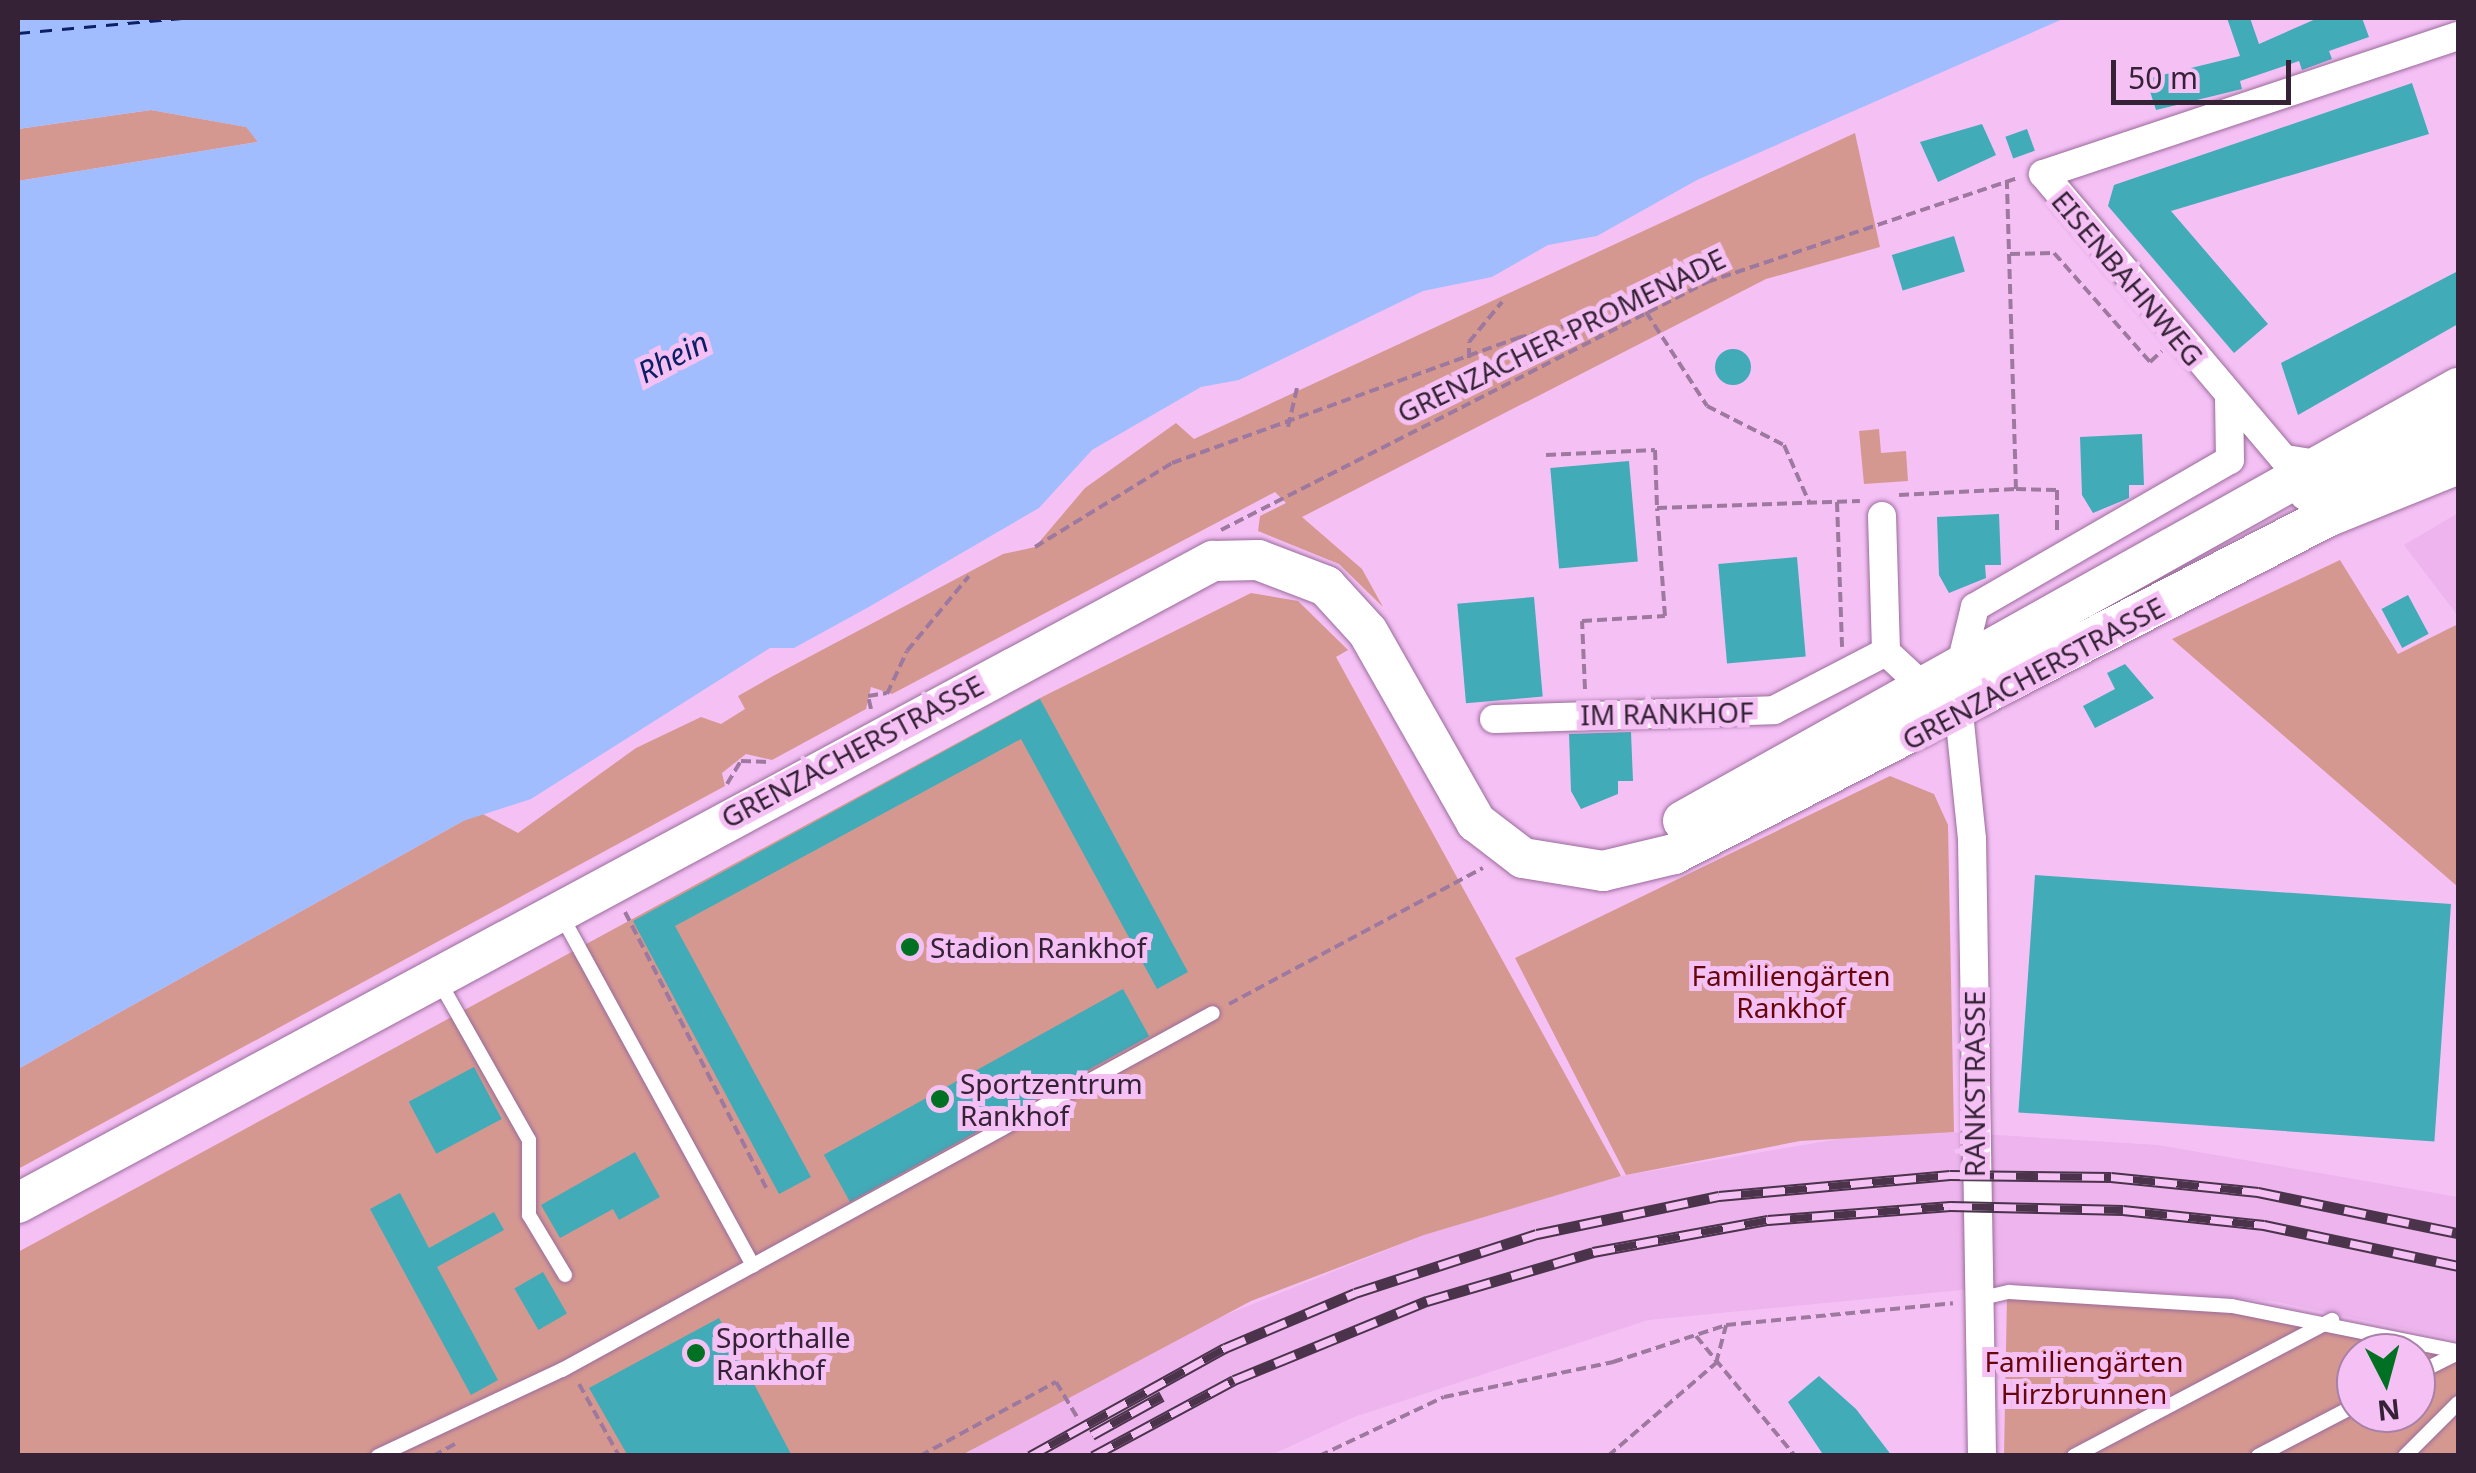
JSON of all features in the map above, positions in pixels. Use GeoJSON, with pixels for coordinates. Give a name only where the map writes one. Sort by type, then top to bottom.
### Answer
{"type":"FeatureCollection","features":[{"type":"Feature","properties":{"kind":"main road","name":"GRENZACHERSTRASSE"},"geometry":{"type":"LineString","coordinates":[[1603,870],[2251,509],[2300,461],[2458,388]]}},
{"type":"Feature","properties":{"kind":"main road"},"geometry":{"type":"LineString","coordinates":[[2251,509],[2391,462],[2458,425]]}},
{"type":"Feature","properties":{"kind":"main road"},"geometry":{"type":"LineString","coordinates":[[2327,517],[2391,462]]}},
{"type":"Feature","properties":{"kind":"main road","name":"GRENZACHERSTRASSE"},"geometry":{"type":"LineString","coordinates":[[18,1203],[557,908],[1181,574],[1230,559],[1304,573],[1347,603],[1460,797],[1496,841],[1549,867],[1603,870],[1674,854],[1959,713],[2327,517],[2458,464]]}},
{"type":"Feature","properties":{"kind":"main road"},"geometry":{"type":"LineString","coordinates":[[1942,680],[1959,713]]}},
{"type":"Feature","properties":{"kind":"street","name":"EISENBAHNWEG"},"geometry":{"type":"LineString","coordinates":[[2300,461],[2228,397],[2043,174],[2458,36]]}},
{"type":"Feature","properties":{"kind":"street"},"geometry":{"type":"LineString","coordinates":[[2228,397],[2230,460]]}},
{"type":"Feature","properties":{"kind":"street","name":"GRENZACHERSTRASSE"},"geometry":{"type":"LineString","coordinates":[[1942,680],[1975,607],[2230,460],[2300,461]]}},
{"type":"Feature","properties":{"kind":"street"},"geometry":{"type":"LineString","coordinates":[[1877,506],[1886,652],[1942,680]]}},
{"type":"Feature","properties":{"kind":"street","name":"IM RANKHOF"},"geometry":{"type":"LineString","coordinates":[[1494,719],[1774,710],[1886,652]]}},
{"type":"Feature","properties":{"kind":"street","name":"RANKSTRASSE"},"geometry":{"type":"LineString","coordinates":[[1959,713],[1972,839],[1982,1456]]}},
{"type":"Feature","properties":{"kind":"lane"},"geometry":{"type":"LineString","coordinates":[[557,908],[753,1266]]}},
{"type":"Feature","properties":{"kind":"lane"},"geometry":{"type":"LineString","coordinates":[[436,976],[530,1140],[529,1215],[564,1275]]}},
{"type":"Feature","properties":{"kind":"lane"},"geometry":{"type":"LineString","coordinates":[[378,1456],[753,1266],[1213,1012]]}},
{"type":"Feature","properties":{"kind":"lane"},"geometry":{"type":"LineString","coordinates":[[1978,1299],[2068,1295],[2333,1320],[2458,1352]]}},
{"type":"Feature","properties":{"kind":"lane"},"geometry":{"type":"LineString","coordinates":[[2074,1456],[2333,1320]]}},
{"type":"Feature","properties":{"kind":"lane"},"geometry":{"type":"LineString","coordinates":[[2405,1456],[2458,1403]]}},
{"type":"Feature","properties":{"kind":"lane"},"geometry":{"type":"LineString","coordinates":[[2258,1456],[2336,1415]]}},
{"type":"Feature","properties":{"kind":"path","name":"GRENZACHER-PROMENADE"},"geometry":{"type":"LineString","coordinates":[[1222,526],[1706,282],[2006,180],[2043,174]]}},
{"type":"Feature","properties":{"kind":"path"},"geometry":{"type":"LineString","coordinates":[[2006,180],[2016,488]]}},
{"type":"Feature","properties":{"kind":"path"},"geometry":{"type":"LineString","coordinates":[[2008,254],[2054,253],[2150,362],[2177,338]]}},
{"type":"Feature","properties":{"kind":"path"},"geometry":{"type":"LineString","coordinates":[[1470,358],[1469,342],[1502,302]]}},
{"type":"Feature","properties":{"kind":"path"},"geometry":{"type":"LineString","coordinates":[[1646,312],[1707,406],[1784,445],[1810,502]]}},
{"type":"Feature","properties":{"kind":"path"},"geometry":{"type":"LineString","coordinates":[[1035,547],[1172,462],[1288,427],[1470,358],[1580,322],[1601,334]]}},
{"type":"Feature","properties":{"kind":"path"},"geometry":{"type":"LineString","coordinates":[[1288,427],[1297,388]]}},
{"type":"Feature","properties":{"kind":"path"},"geometry":{"type":"LineString","coordinates":[[1546,456],[1655,450],[1666,616],[1582,620],[1586,715]]}},
{"type":"Feature","properties":{"kind":"path"},"geometry":{"type":"LineString","coordinates":[[1657,508],[1810,502],[1877,506],[2016,488],[2057,490],[2057,532],[2047,548]]}},
{"type":"Feature","properties":{"kind":"path"},"geometry":{"type":"LineString","coordinates":[[1837,502],[1849,673]]}},
{"type":"Feature","properties":{"kind":"path"},"geometry":{"type":"LineString","coordinates":[[888,694],[907,651],[970,576]]}},
{"type":"Feature","properties":{"kind":"path"},"geometry":{"type":"LineString","coordinates":[[888,694],[892,701]]}},
{"type":"Feature","properties":{"kind":"path"},"geometry":{"type":"LineString","coordinates":[[872,712],[868,696],[888,694]]}},
{"type":"Feature","properties":{"kind":"path"},"geometry":{"type":"LineString","coordinates":[[728,789],[730,771],[748,757],[772,765]]}},
{"type":"Feature","properties":{"kind":"path"},"geometry":{"type":"LineString","coordinates":[[1213,1012],[1478,876]]}},
{"type":"Feature","properties":{"kind":"path"},"geometry":{"type":"LineString","coordinates":[[624,911],[766,1188]]}},
{"type":"Feature","properties":{"kind":"path"},"geometry":{"type":"LineString","coordinates":[[1319,1456],[1444,1396],[1613,1362],[1726,1326],[1978,1299]]}},
{"type":"Feature","properties":{"kind":"path"},"geometry":{"type":"LineString","coordinates":[[1608,1456],[1716,1363],[1726,1326]]}},
{"type":"Feature","properties":{"kind":"path"},"geometry":{"type":"LineString","coordinates":[[1694,1334],[1795,1456]]}},
{"type":"Feature","properties":{"kind":"path"},"geometry":{"type":"LineString","coordinates":[[567,1382],[579,1384],[620,1456]]}},
{"type":"Feature","properties":{"kind":"path"},"geometry":{"type":"LineString","coordinates":[[920,1456],[1056,1382],[1078,1416]]}},
{"type":"Feature","properties":{"kind":"shaded area"},"geometry":{"type":"Polygon","coordinates":[[[2458,513],[2458,616],[2404,545],[2458,513]]]}},
{"type":"Feature","properties":{"kind":"shaded area"},"geometry":{"type":"Polygon","coordinates":[[[1898,1129],[2158,1145],[2458,1197],[2458,1340],[2272,1301],[2003,1286],[1648,1320],[1354,1417],[1271,1455],[962,1456],[1166,1339],[1424,1235],[1621,1176],[1898,1129]]]}},
{"type":"Feature","properties":{"kind":"green space"},"geometry":{"type":"Polygon","coordinates":[[[151,110],[247,127],[258,142],[18,181],[18,129],[151,110]]]}},
{"type":"Feature","properties":{"kind":"green space"},"geometry":{"type":"Polygon","coordinates":[[[1855,133],[1880,247],[1766,279],[1302,517],[1362,569],[1383,607],[1339,564],[1258,531],[1260,516],[1286,503],[1275,492],[892,694],[871,687],[866,709],[772,760],[746,754],[722,773],[725,786],[18,1169],[18,1069],[463,821],[481,813],[518,833],[636,748],[701,717],[721,724],[745,709],[738,696],[773,676],[1003,554],[1035,547],[1085,488],[1176,423],[1194,439],[1855,133]]]}},
{"type":"Feature","properties":{"kind":"green space"},"geometry":{"type":"Polygon","coordinates":[[[1879,429],[1881,453],[1906,451],[1908,481],[1864,484],[1859,431],[1879,429]]]}},
{"type":"Feature","properties":{"kind":"green space"},"geometry":{"type":"Polygon","coordinates":[[[2340,560],[2398,654],[2458,624],[2458,887],[2172,639],[2340,560]]]}},
{"type":"Feature","properties":{"kind":"green space","name":"Sportzentrum Rankhof"},"geometry":{"type":"Polygon","coordinates":[[[1251,593],[1298,601],[1348,650],[1336,657],[1621,1176],[1424,1235],[1251,1301],[962,1455],[18,1456],[18,1252],[1040,698],[1251,593]]]}},
{"type":"Feature","properties":{"kind":"green space","name":"Familiengärten Rankhof"},"geometry":{"type":"Polygon","coordinates":[[[1890,776],[1934,794],[1948,825],[1954,1132],[1800,1141],[1626,1175],[1515,958],[1890,776]]]}},
{"type":"Feature","properties":{"kind":"green space","name":"Familiengärten Hirzbrunnen"},"geometry":{"type":"Polygon","coordinates":[[[2007,1295],[2230,1310],[2339,1333],[2336,1333],[2336,1433],[2436,1433],[2436,1353],[2458,1358],[2458,1455],[2004,1456],[2007,1295]]]}},
{"type":"Feature","properties":{"kind":"water","name":"Rhein"},"geometry":{"type":"Polygon","coordinates":[[[18,18],[2065,18],[1697,180],[1597,236],[1548,245],[1492,277],[1423,291],[1239,380],[1201,387],[1092,450],[1039,508],[867,608],[794,648],[770,648],[531,799],[463,821],[18,1069],[18,181],[258,142],[246,127],[151,110],[18,129],[18,18]]]}},
{"type":"Feature","properties":{"kind":"building"},"geometry":{"type":"Polygon","coordinates":[[[2227,18],[2250,18],[2259,44],[2318,18],[2362,18],[2369,37],[2329,51],[2332,59],[2302,70],[2299,61],[2240,81],[2242,89],[2156,110],[2146,79],[2240,56],[2227,18]]]}},
{"type":"Feature","properties":{"kind":"building"},"geometry":{"type":"Polygon","coordinates":[[[2412,83],[2429,134],[2171,211],[2268,324],[2234,353],[2108,206],[2114,185],[2412,83]]]}},
{"type":"Feature","properties":{"kind":"building"},"geometry":{"type":"Polygon","coordinates":[[[1982,124],[1996,155],[1938,182],[1920,142],[1982,124]]]}},
{"type":"Feature","properties":{"kind":"building"},"geometry":{"type":"Polygon","coordinates":[[[2027,129],[2035,151],[2013,158],[2005,137],[2027,129]]]}},
{"type":"Feature","properties":{"kind":"building"},"geometry":{"type":"Polygon","coordinates":[[[1954,236],[1965,271],[1903,290],[1892,255],[1954,236]]]}},
{"type":"Feature","properties":{"kind":"building"},"geometry":{"type":"Polygon","coordinates":[[[2458,271],[2458,324],[2298,415],[2281,363],[2458,271]]]}},
{"type":"Feature","properties":{"kind":"building"},"geometry":{"type":"Polygon","coordinates":[[[1733,349],[1746,354],[1751,367],[1746,380],[1733,385],[1720,380],[1715,367],[1720,354],[1733,349]]]}},
{"type":"Feature","properties":{"kind":"building"},"geometry":{"type":"Polygon","coordinates":[[[2142,434],[2144,485],[2129,485],[2129,498],[2093,513],[2082,495],[2080,437],[2142,434]]]}},
{"type":"Feature","properties":{"kind":"building"},"geometry":{"type":"Polygon","coordinates":[[[1629,461],[1638,562],[1559,569],[1550,468],[1629,461]]]}},
{"type":"Feature","properties":{"kind":"building"},"geometry":{"type":"Polygon","coordinates":[[[1999,514],[2001,565],[1985,565],[1986,578],[1949,593],[1939,575],[1937,517],[1999,514]]]}},
{"type":"Feature","properties":{"kind":"building"},"geometry":{"type":"Polygon","coordinates":[[[1797,557],[1806,657],[1727,664],[1718,564],[1797,557]]]}},
{"type":"Feature","properties":{"kind":"building"},"geometry":{"type":"Polygon","coordinates":[[[2408,595],[2429,634],[2402,648],[2382,609],[2408,595]]]}},
{"type":"Feature","properties":{"kind":"building"},"geometry":{"type":"Polygon","coordinates":[[[1534,597],[1543,697],[1466,703],[1457,604],[1534,597]]]}},
{"type":"Feature","properties":{"kind":"building"},"geometry":{"type":"Polygon","coordinates":[[[2125,664],[2154,698],[2095,728],[2083,706],[2115,689],[2107,673],[2125,664]]]}},
{"type":"Feature","properties":{"kind":"building"},"geometry":{"type":"Polygon","coordinates":[[[1040,699],[1188,972],[1157,989],[1021,739],[675,926],[811,1177],[779,1194],[633,921],[1040,699]]]}},
{"type":"Feature","properties":{"kind":"building"},"geometry":{"type":"Polygon","coordinates":[[[1631,732],[1633,781],[1618,781],[1618,794],[1581,809],[1571,791],[1569,734],[1631,732]]]}},
{"type":"Feature","properties":{"kind":"building"},"geometry":{"type":"Polygon","coordinates":[[[2035,875],[2451,904],[2434,1142],[2018,1112],[2035,875]]]}},
{"type":"Feature","properties":{"kind":"building"},"geometry":{"type":"Polygon","coordinates":[[[1123,989],[1149,1036],[850,1202],[824,1155],[1123,989]]]}},
{"type":"Feature","properties":{"kind":"building"},"geometry":{"type":"Polygon","coordinates":[[[474,1067],[502,1119],[436,1154],[409,1102],[474,1067]]]}},
{"type":"Feature","properties":{"kind":"building"},"geometry":{"type":"Polygon","coordinates":[[[635,1152],[660,1197],[619,1220],[613,1209],[560,1238],[541,1205],[635,1152]]]}},
{"type":"Feature","properties":{"kind":"building"},"geometry":{"type":"Polygon","coordinates":[[[400,1193],[429,1248],[494,1212],[504,1230],[437,1267],[498,1380],[471,1395],[370,1209],[400,1193]]]}},
{"type":"Feature","properties":{"kind":"building"},"geometry":{"type":"Polygon","coordinates":[[[543,1272],[567,1314],[538,1330],[514,1288],[543,1272]]]}},
{"type":"Feature","properties":{"kind":"building","name":"Sporthalle Rankhof"},"geometry":{"type":"Polygon","coordinates":[[[719,1318],[792,1456],[628,1456],[589,1388],[719,1318]]]}},
{"type":"Feature","properties":{"kind":"building"},"geometry":{"type":"Polygon","coordinates":[[[1819,1376],[1856,1409],[1892,1456],[1824,1456],[1788,1402],[1819,1376]]]}},
{"type":"Feature","properties":{"kind":"ferry route"},"geometry":{"type":"LineString","coordinates":[[18,33],[182,18]]}},
{"type":"Feature","properties":{"kind":"railway"},"geometry":{"type":"LineString","coordinates":[[1030,1456],[1225,1348],[1355,1293],[1537,1234],[1719,1196],[1950,1175],[2111,1177],[2258,1192],[2458,1233]]}},
{"type":"Feature","properties":{"kind":"railway"},"geometry":{"type":"LineString","coordinates":[[1093,1456],[1234,1380],[1427,1301],[1593,1252],[1768,1220],[1950,1206],[2123,1210],[2264,1225],[2458,1266]]}},
{"type":"Feature","properties":{"kind":"railway"},"geometry":{"type":"LineString","coordinates":[[1092,1435],[1162,1396]]}},
{"type":"Feature","properties":{"kind":"place","name":"Stadion Rankhof"},"geometry":{"type":"Point","coordinates":[910,947]}},
{"type":"Feature","properties":{"kind":"place","name":"Sportzentrum Rankhof"},"geometry":{"type":"Point","coordinates":[940,1099]}},
{"type":"Feature","properties":{"kind":"place","name":"Sporthalle Rankhof"},"geometry":{"type":"Point","coordinates":[696,1353]}}]}
